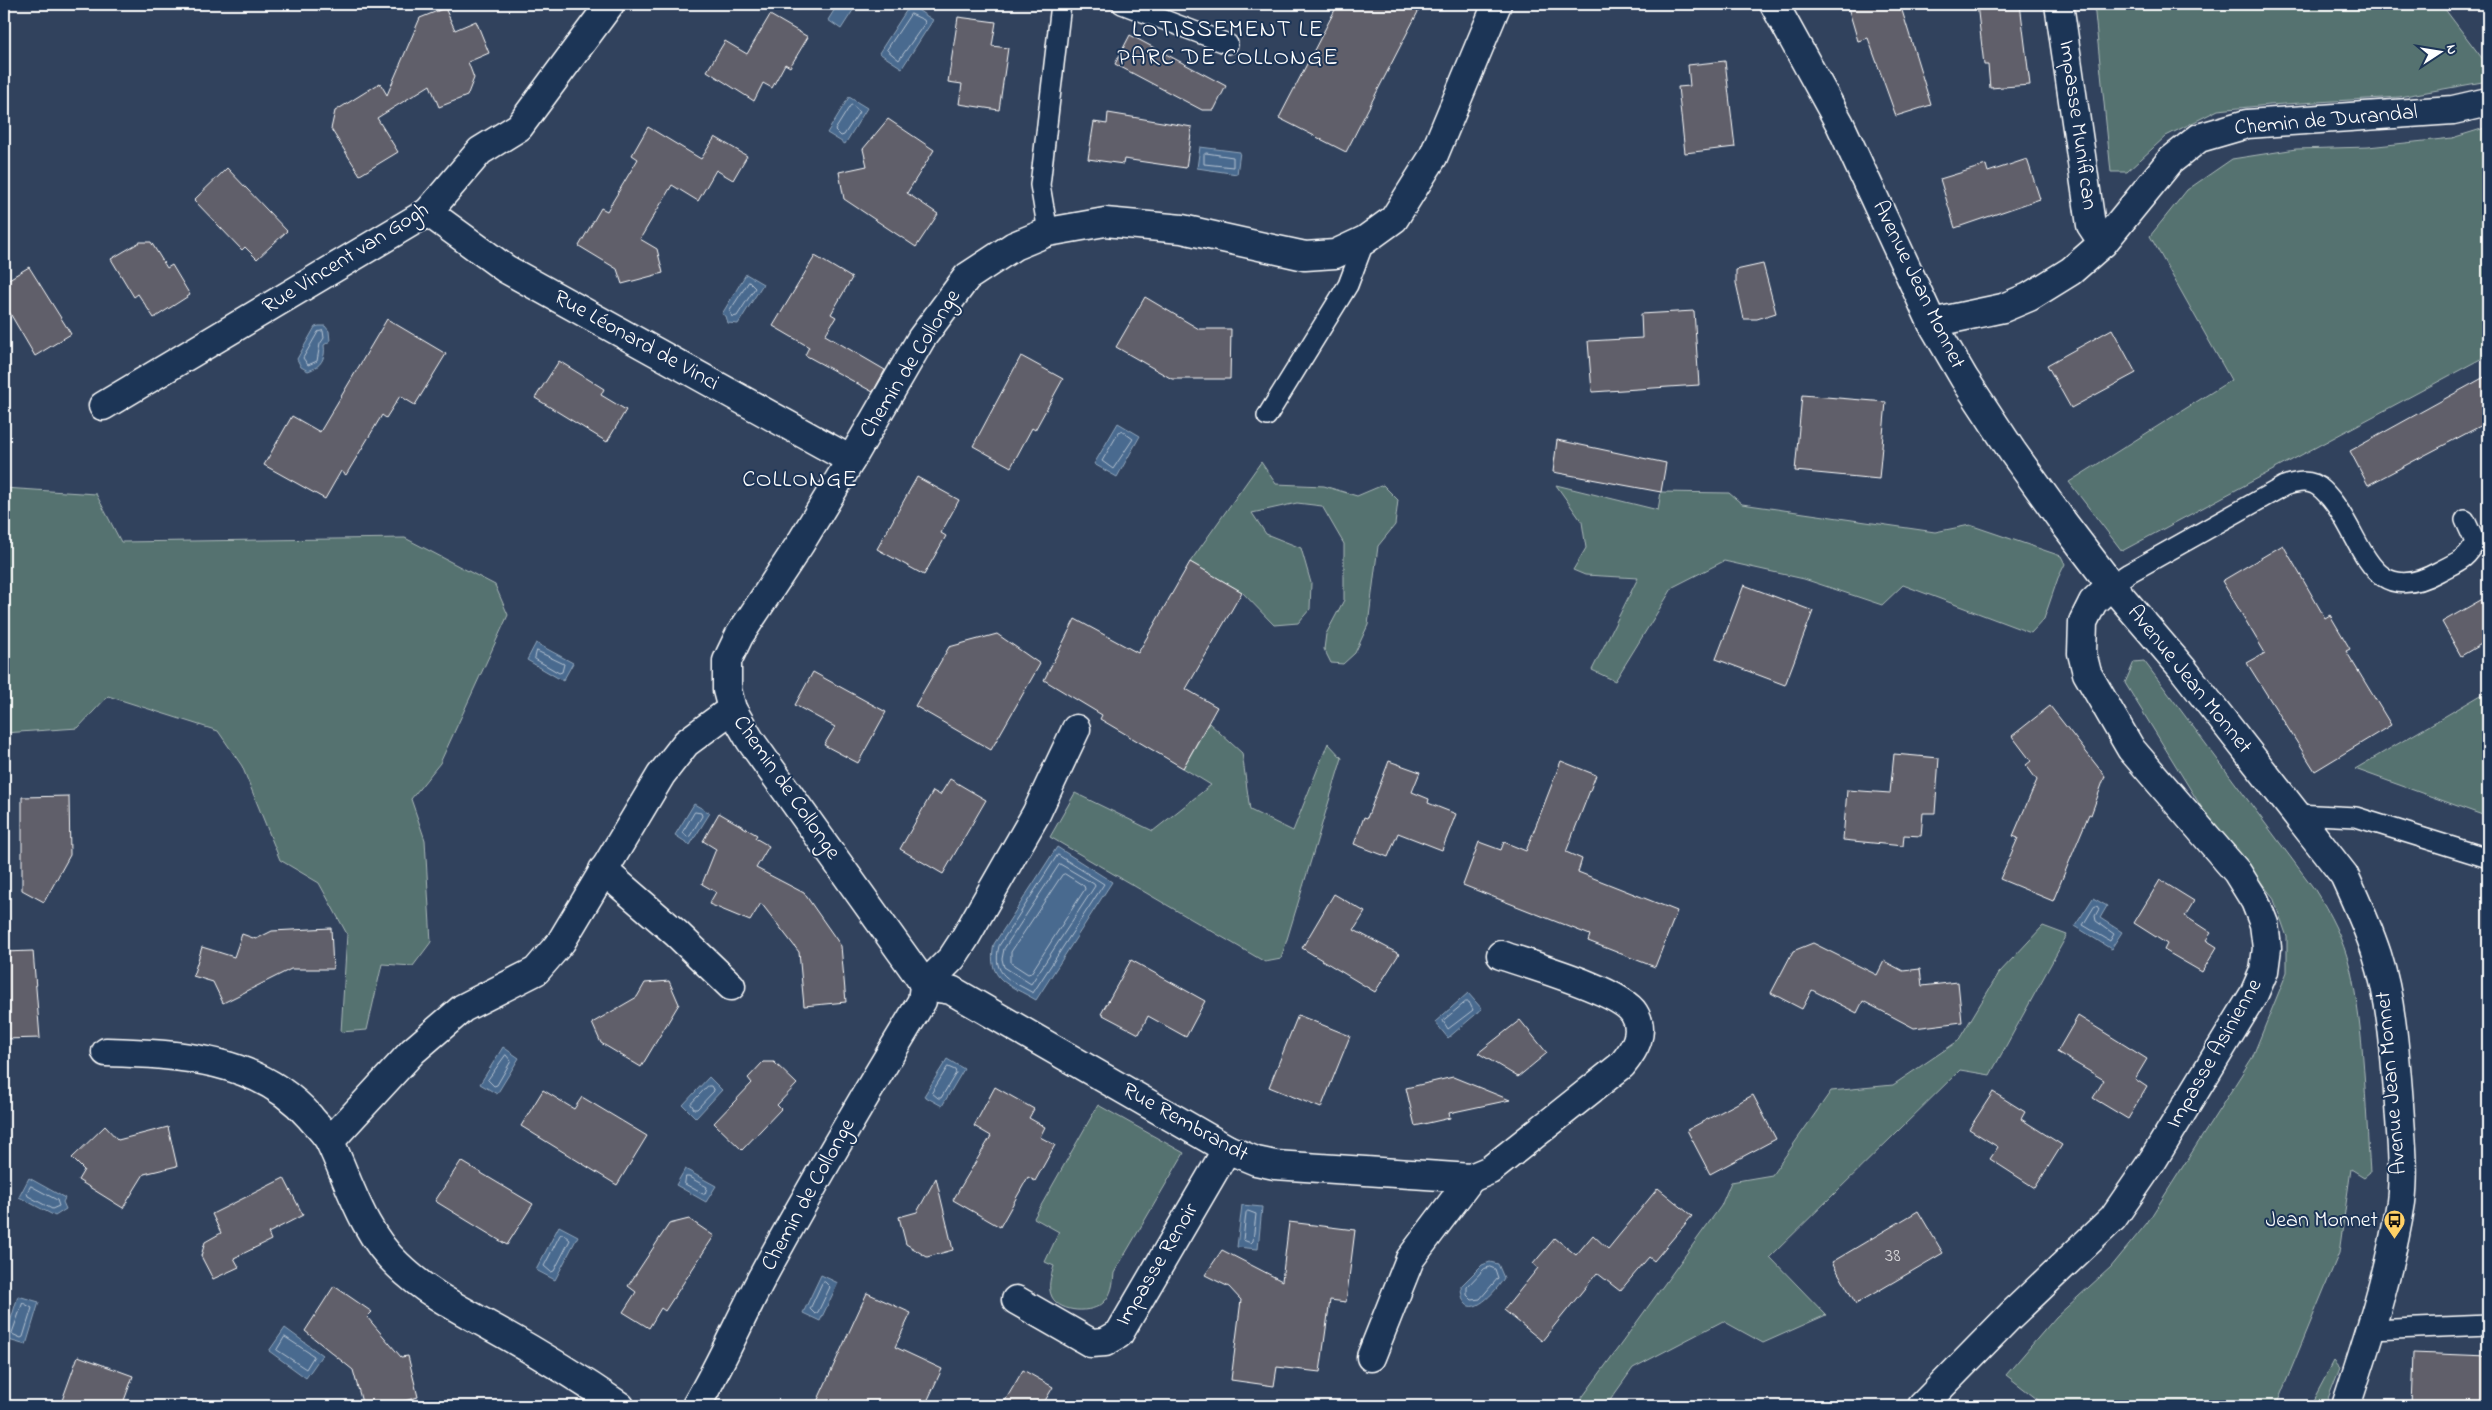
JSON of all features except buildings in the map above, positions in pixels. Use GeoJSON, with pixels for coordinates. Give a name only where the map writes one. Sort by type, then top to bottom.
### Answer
{"type":"FeatureCollection","features":[{"type":"Feature","properties":{"kind":"street","name":"Rue Vincent van Gogh"},"geometry":{"type":"LineString","coordinates":[[103,406],[428,212],[480,151],[519,127],[610,4]]}},
{"type":"Feature","properties":{"kind":"street","name":"Chemin de Collonge"},"geometry":{"type":"LineString","coordinates":[[696,1406],[716,1372],[769,1264],[812,1184],[922,1001],[924,986],[750,740],[732,709],[726,676],[728,661],[738,636],[851,460],[921,339],[967,277],[1014,246],[1048,232],[1104,222],[1145,224],[1182,229],[1305,256],[1336,254],[1365,240],[1394,219],[1433,157],[1496,4]]}},
{"type":"Feature","properties":{"kind":"street","name":"Avenue Jean Monnet"},"geometry":{"type":"LineString","coordinates":[[1774,4],[1840,124],[1932,323],[1964,378],[2012,451],[2111,585],[2182,668],[2344,875],[2360,908],[2377,955],[2388,1000],[2402,1141],[2401,1200],[2394,1240],[2371,1330],[2346,1406]]}},
{"type":"Feature","properties":{"kind":"street","name":"Impasse Munifican"},"geometry":{"type":"LineString","coordinates":[[2059,4],[2091,225],[2102,243]]}},
{"type":"Feature","properties":{"kind":"street","name":"Chemin de Durandal"},"geometry":{"type":"LineString","coordinates":[[1932,323],[2003,308],[2029,297],[2071,271],[2102,243],[2170,161],[2199,138],[2247,124],[2453,110],[2488,102]]}},
{"type":"Feature","properties":{"kind":"street","name":"Rue Léonard de Vinci"},"geometry":{"type":"LineString","coordinates":[[428,212],[506,269],[851,460]]}},
{"type":"Feature","properties":{"kind":"street","name":"Impasse Asinienne"},"geometry":{"type":"LineString","coordinates":[[1922,1406],[2011,1315],[2112,1218],[2153,1160],[2254,994],[2264,971],[2267,948],[2264,924],[2254,901],[2237,872],[2131,749],[2087,673],[2082,652],[2083,622],[2093,602],[2111,585]]}},
{"type":"Feature","properties":{"kind":"street"},"geometry":{"type":"LineString","coordinates":[[330,1141],[412,1051],[463,1008],[536,971],[561,942],[661,775],[686,743],[732,709]]}},
{"type":"Feature","properties":{"kind":"street","name":"Chemin de Collonge"},"geometry":{"type":"LineString","coordinates":[[924,986],[952,958],[964,938],[1036,814],[1076,729]]}},
{"type":"Feature","properties":{"kind":"street"},"geometry":{"type":"LineString","coordinates":[[603,870],[677,934],[731,986]]}},
{"type":"Feature","properties":{"kind":"street","name":"Rue Rembrandt"},"geometry":{"type":"LineString","coordinates":[[924,986],[951,990],[1227,1149],[1256,1162],[1275,1165],[1471,1178],[1490,1170],[1622,1065],[1636,1048],[1639,1030],[1634,1012],[1615,996],[1501,955]]}},
{"type":"Feature","properties":{"kind":"street"},"geometry":{"type":"LineString","coordinates":[[106,1052],[167,1054],[196,1058],[231,1067],[272,1083],[297,1102],[330,1141],[365,1223],[396,1264],[421,1287],[572,1373],[620,1406]]}},
{"type":"Feature","properties":{"kind":"street","name":"Impasse Renoir"},"geometry":{"type":"LineString","coordinates":[[1016,1300],[1091,1343],[1105,1342],[1119,1334],[1227,1149]]}},
{"type":"Feature","properties":{"kind":"street","name":"Rue Rembrandt"},"geometry":{"type":"LineString","coordinates":[[1372,1357],[1410,1259],[1471,1178]]}},
{"type":"Feature","properties":{"kind":"lane"},"geometry":{"type":"LineString","coordinates":[[1048,232],[1040,185],[1061,4]]}},
{"type":"Feature","properties":{"kind":"lane"},"geometry":{"type":"LineString","coordinates":[[1122,4],[1228,44]]}},
{"type":"Feature","properties":{"kind":"lane"},"geometry":{"type":"LineString","coordinates":[[1267,416],[1348,285],[1365,240]]}},
{"type":"Feature","properties":{"kind":"lane"},"geometry":{"type":"LineString","coordinates":[[2111,585],[2284,486],[2298,482],[2313,483],[2324,490],[2342,512],[2375,572],[2386,580],[2405,583],[2426,578],[2470,555],[2475,542],[2465,520]]}},
{"type":"Feature","properties":{"kind":"lane"},"geometry":{"type":"LineString","coordinates":[[2296,814],[2356,817],[2488,858]]}},
{"type":"Feature","properties":{"kind":"lane"},"geometry":{"type":"LineString","coordinates":[[2371,1330],[2488,1325]]}},
{"type":"Feature","properties":{"kind":"green space"},"geometry":{"type":"Polygon","coordinates":[[[2094,4],[2441,4],[2488,66],[2488,81],[2399,97],[2218,110],[2166,136],[2127,172],[2111,172],[2094,4]]]}},
{"type":"Feature","properties":{"kind":"green space"},"geometry":{"type":"Polygon","coordinates":[[[2488,127],[2488,355],[2122,551],[2069,482],[2231,380],[2150,236],[2187,190],[2232,159],[2296,149],[2368,147],[2452,138],[2488,127]]]}},
{"type":"Feature","properties":{"kind":"green space"},"geometry":{"type":"Polygon","coordinates":[[[1261,462],[1276,484],[1324,486],[1357,496],[1383,485],[1398,500],[1395,525],[1378,546],[1368,625],[1355,653],[1343,664],[1331,663],[1324,649],[1326,634],[1344,600],[1344,544],[1322,506],[1297,503],[1252,513],[1266,534],[1301,548],[1311,583],[1310,609],[1298,623],[1274,625],[1242,592],[1190,562],[1261,462]]]}},
{"type":"Feature","properties":{"kind":"green space"},"geometry":{"type":"Polygon","coordinates":[[[1556,485],[1658,510],[1661,492],[1729,493],[1742,504],[1935,532],[1970,525],[2061,556],[2065,564],[2058,578],[2044,619],[2031,633],[1903,585],[1882,605],[1804,579],[1724,561],[1673,587],[1615,681],[1592,670],[1638,578],[1585,575],[1573,570],[1586,548],[1582,522],[1556,485]]]}},
{"type":"Feature","properties":{"kind":"green space"},"geometry":{"type":"Polygon","coordinates":[[[4,488],[96,494],[121,542],[405,538],[495,585],[508,615],[440,763],[411,799],[425,840],[431,942],[413,966],[382,964],[367,1030],[341,1032],[347,934],[319,883],[280,860],[242,766],[218,731],[108,696],[78,728],[4,733],[4,488]]]}},
{"type":"Feature","properties":{"kind":"green space"},"geometry":{"type":"Polygon","coordinates":[[[2144,661],[2315,890],[2331,918],[2344,947],[2355,992],[2362,1043],[2370,1172],[2364,1177],[2351,1169],[2339,1253],[2276,1406],[2046,1406],[2006,1375],[2056,1317],[2111,1267],[2147,1223],[2252,1058],[2287,972],[2287,937],[2273,897],[2208,818],[2125,683],[2134,662],[2144,661]]]}},
{"type":"Feature","properties":{"kind":"green space"},"geometry":{"type":"Polygon","coordinates":[[[2488,691],[2488,817],[2355,769],[2488,691]]]}},
{"type":"Feature","properties":{"kind":"green space"},"geometry":{"type":"Polygon","coordinates":[[[1209,723],[1242,753],[1250,810],[1293,831],[1328,743],[1342,758],[1281,959],[1265,962],[1050,837],[1075,793],[1153,831],[1211,785],[1183,768],[1209,723]]]}},
{"type":"Feature","properties":{"kind":"green space"},"geometry":{"type":"Polygon","coordinates":[[[2043,926],[2067,935],[1990,1075],[1960,1070],[1770,1257],[1826,1315],[1763,1343],[1723,1321],[1633,1368],[1606,1406],[1576,1406],[1721,1206],[1731,1182],[1772,1175],[1831,1091],[1893,1085],[1958,1041],[1999,973],[2043,926]]]}},
{"type":"Feature","properties":{"kind":"green space"},"geometry":{"type":"Polygon","coordinates":[[[1098,1105],[1184,1153],[1114,1273],[1112,1289],[1107,1299],[1092,1309],[1077,1310],[1062,1306],[1052,1297],[1050,1285],[1054,1266],[1045,1262],[1059,1232],[1034,1218],[1098,1105]]]}},
{"type":"Feature","properties":{"kind":"green space"},"geometry":{"type":"Polygon","coordinates":[[[2334,1361],[2340,1368],[2325,1406],[2310,1406],[2334,1361]]]}},
{"type":"Feature","properties":{"kind":"water"},"geometry":{"type":"Polygon","coordinates":[[[838,4],[857,4],[841,29],[828,20],[838,4]]]}},
{"type":"Feature","properties":{"kind":"water"},"geometry":{"type":"Polygon","coordinates":[[[910,5],[933,20],[902,68],[879,53],[910,5]]]}},
{"type":"Feature","properties":{"kind":"water"},"geometry":{"type":"Polygon","coordinates":[[[849,97],[867,108],[845,144],[827,133],[849,97]]]}},
{"type":"Feature","properties":{"kind":"water"},"geometry":{"type":"Polygon","coordinates":[[[1200,147],[1240,152],[1237,174],[1197,168],[1200,147]]]}},
{"type":"Feature","properties":{"kind":"water"},"geometry":{"type":"Polygon","coordinates":[[[746,274],[763,284],[738,324],[728,323],[726,316],[722,314],[746,274]]]}},
{"type":"Feature","properties":{"kind":"water"},"geometry":{"type":"Polygon","coordinates":[[[325,326],[329,331],[330,341],[324,345],[322,361],[308,371],[301,367],[297,359],[315,327],[325,326]]]}},
{"type":"Feature","properties":{"kind":"water"},"geometry":{"type":"Polygon","coordinates":[[[1118,423],[1140,436],[1117,477],[1094,464],[1118,423]]]}},
{"type":"Feature","properties":{"kind":"water"},"geometry":{"type":"Polygon","coordinates":[[[536,643],[573,663],[563,681],[527,660],[536,643]]]}},
{"type":"Feature","properties":{"kind":"water"},"geometry":{"type":"Polygon","coordinates":[[[694,804],[710,813],[690,845],[675,835],[694,804]]]}},
{"type":"Feature","properties":{"kind":"water"},"geometry":{"type":"Polygon","coordinates":[[[1057,847],[1112,882],[1036,1000],[1002,980],[993,966],[992,956],[994,944],[1057,847]]]}},
{"type":"Feature","properties":{"kind":"water"},"geometry":{"type":"Polygon","coordinates":[[[2093,898],[2107,906],[2100,918],[2122,932],[2111,949],[2075,926],[2093,898]]]}},
{"type":"Feature","properties":{"kind":"water"},"geometry":{"type":"Polygon","coordinates":[[[1468,993],[1482,1009],[1448,1038],[1435,1022],[1468,993]]]}},
{"type":"Feature","properties":{"kind":"water"},"geometry":{"type":"Polygon","coordinates":[[[503,1047],[519,1058],[497,1094],[480,1084],[503,1047]]]}},
{"type":"Feature","properties":{"kind":"water"},"geometry":{"type":"Polygon","coordinates":[[[947,1059],[964,1069],[942,1106],[924,1096],[947,1059]]]}},
{"type":"Feature","properties":{"kind":"water"},"geometry":{"type":"Polygon","coordinates":[[[709,1077],[722,1090],[696,1118],[683,1105],[709,1077]]]}},
{"type":"Feature","properties":{"kind":"water"},"geometry":{"type":"Polygon","coordinates":[[[685,1169],[716,1186],[706,1202],[676,1185],[685,1169]]]}},
{"type":"Feature","properties":{"kind":"water"},"geometry":{"type":"Polygon","coordinates":[[[29,1178],[65,1198],[63,1202],[66,1209],[55,1216],[19,1197],[29,1178]]]}},
{"type":"Feature","properties":{"kind":"water"},"geometry":{"type":"Polygon","coordinates":[[[1242,1205],[1262,1207],[1258,1249],[1237,1247],[1242,1205]]]}},
{"type":"Feature","properties":{"kind":"water"},"geometry":{"type":"Polygon","coordinates":[[[559,1226],[578,1236],[555,1280],[536,1270],[559,1226]]]}},
{"type":"Feature","properties":{"kind":"water"},"geometry":{"type":"Polygon","coordinates":[[[1490,1262],[1498,1264],[1504,1278],[1486,1299],[1479,1304],[1467,1305],[1463,1298],[1461,1286],[1482,1265],[1490,1262]]]}},
{"type":"Feature","properties":{"kind":"water"},"geometry":{"type":"Polygon","coordinates":[[[821,1275],[838,1283],[820,1321],[803,1313],[821,1275]]]}},
{"type":"Feature","properties":{"kind":"water"},"geometry":{"type":"Polygon","coordinates":[[[18,1296],[39,1302],[26,1345],[5,1339],[18,1296]]]}},
{"type":"Feature","properties":{"kind":"water"},"geometry":{"type":"Polygon","coordinates":[[[285,1328],[322,1355],[306,1378],[269,1351],[285,1328]]]}},
{"type":"Feature","properties":{"kind":"place","name":"Jean Monnet"},"geometry":{"type":"Point","coordinates":[2394,1240]}},
{"type":"Feature","properties":{"kind":"district","name":"LOTISSEMENT LE PARC DE COLLONGE"},"geometry":{"type":"Point","coordinates":[1228,44]}},
{"type":"Feature","properties":{"kind":"district","name":"COLLONGE"},"geometry":{"type":"Point","coordinates":[800,480]}}]}
